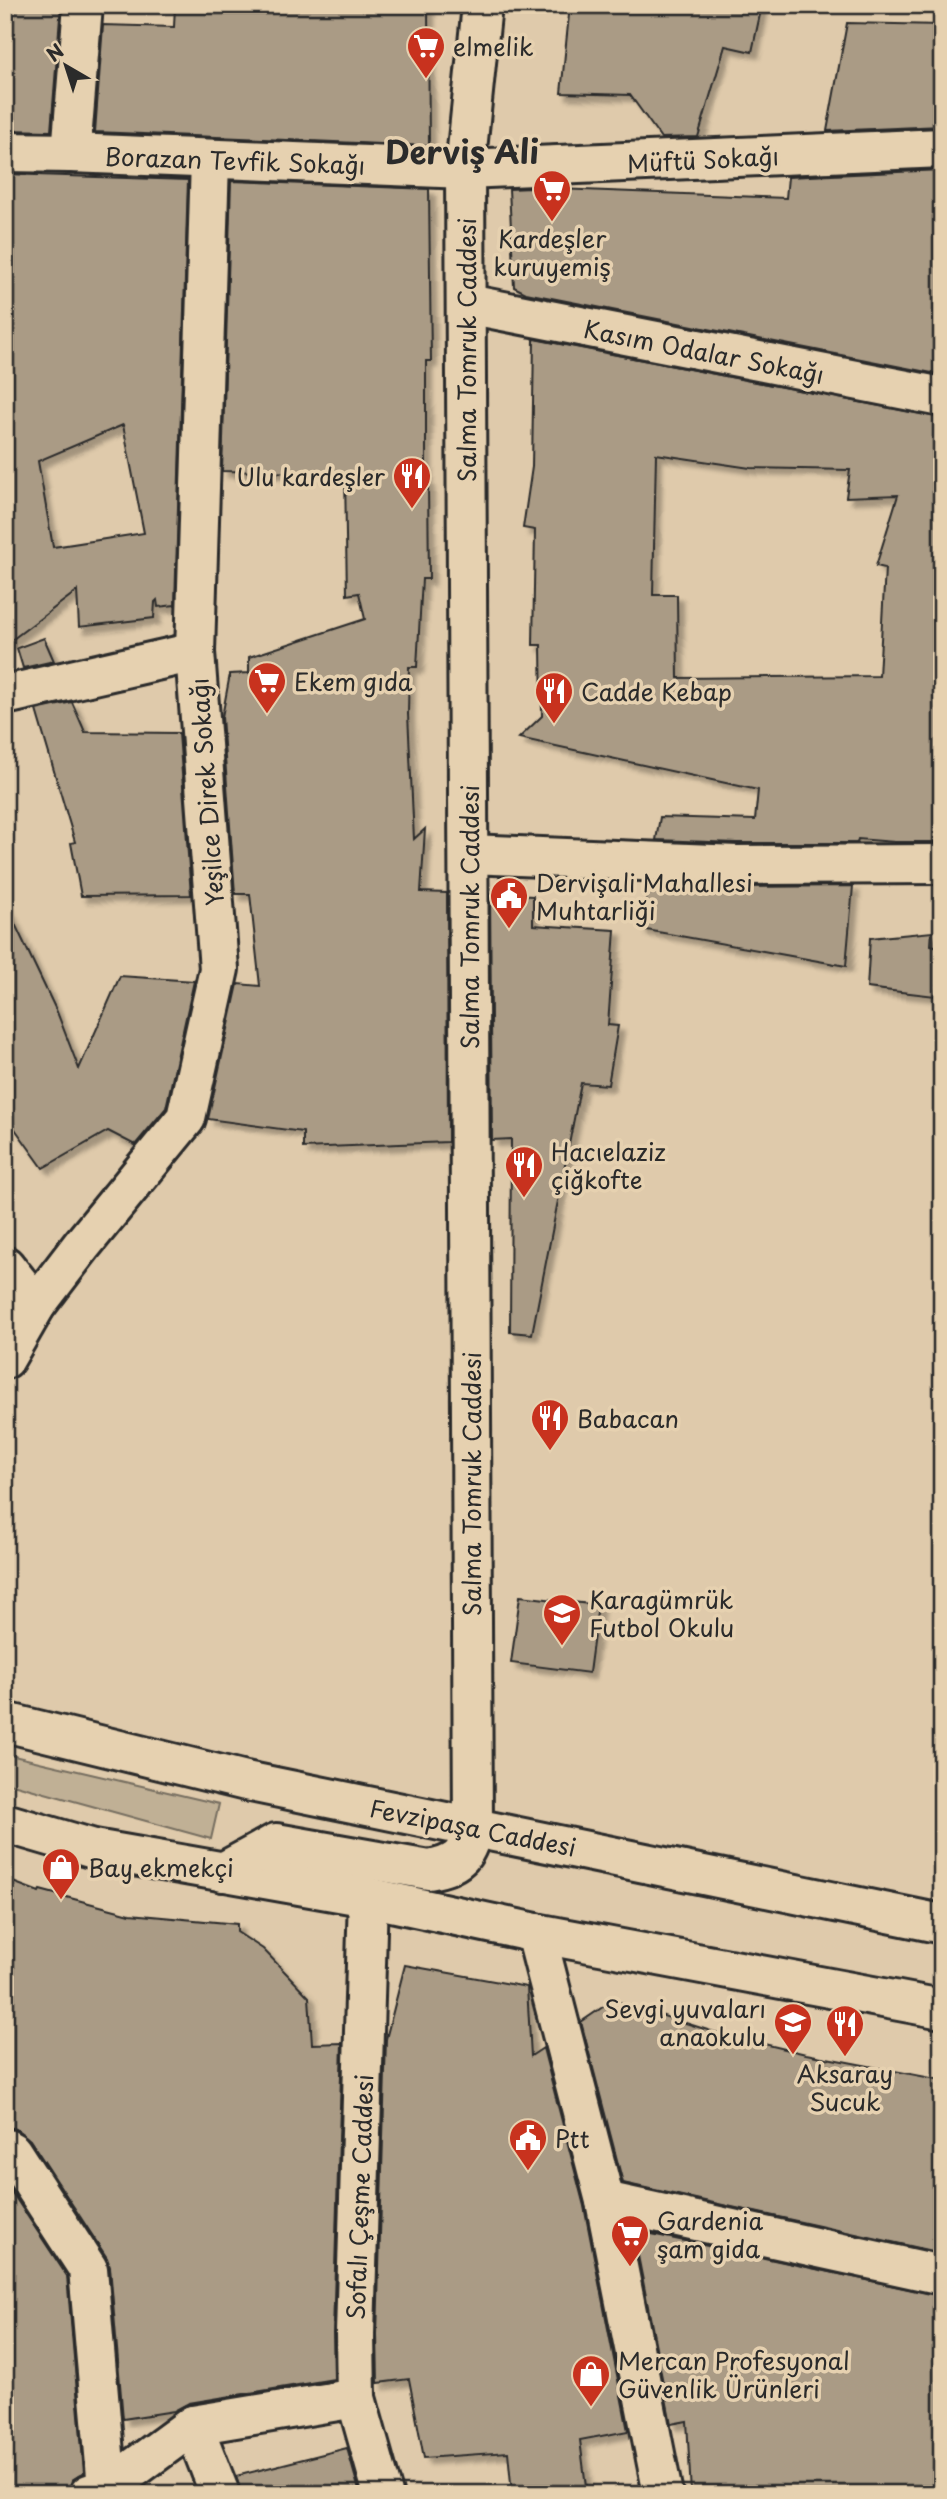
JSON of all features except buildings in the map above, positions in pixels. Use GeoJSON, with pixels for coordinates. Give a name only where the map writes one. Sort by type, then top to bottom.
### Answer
{"type":"FeatureCollection","features":[{"type":"Feature","properties":{"kind":"street"},"geometry":{"type":"LineString","coordinates":[[71,153],[83,5]]}},
{"type":"Feature","properties":{"kind":"street","name":"Salma Tomruk Caddesi"},"geometry":{"type":"LineString","coordinates":[[473,1829],[465,169],[482,5]]}},
{"type":"Feature","properties":{"kind":"street","name":"Müftü Sokağı"},"geometry":{"type":"LineString","coordinates":[[465,169],[942,148]]}},
{"type":"Feature","properties":{"kind":"street","name":"Borazan Tevfik Sokağı"},"geometry":{"type":"LineString","coordinates":[[5,152],[465,169]]}},
{"type":"Feature","properties":{"kind":"street","name":"Yeşilce Direk Sokağı"},"geometry":{"type":"LineString","coordinates":[[5,1359],[36,1305],[186,1118],[219,969],[195,653],[210,160]]}},
{"type":"Feature","properties":{"kind":"street","name":"Kasım Odalar Sokağı"},"geometry":{"type":"LineString","coordinates":[[467,304],[942,397]]}},
{"type":"Feature","properties":{"kind":"street"},"geometry":{"type":"LineString","coordinates":[[5,695],[195,653]]}},
{"type":"Feature","properties":{"kind":"street"},"geometry":{"type":"LineString","coordinates":[[469,854],[737,865],[942,864]]}},
{"type":"Feature","properties":{"kind":"street"},"geometry":{"type":"LineString","coordinates":[[5,1266],[36,1305]]}},
{"type":"Feature","properties":{"kind":"street","name":"Fevzipaşa Caddesi"},"geometry":{"type":"LineString","coordinates":[[5,1722],[246,1781],[942,1924]]}},
{"type":"Feature","properties":{"kind":"street"},"geometry":{"type":"LineString","coordinates":[[5,1823],[94,1849],[368,1897],[536,1933],[942,2009]]}},
{"type":"Feature","properties":{"kind":"street"},"geometry":{"type":"LineString","coordinates":[[223,1872],[276,1843],[429,1870],[451,1865],[467,1850],[473,1829]]}},
{"type":"Feature","properties":{"kind":"street","name":"Sofalı Çeşme Caddesi"},"geometry":{"type":"LineString","coordinates":[[368,1897],[355,2334],[356,2398],[383,2494]]}},
{"type":"Feature","properties":{"kind":"street"},"geometry":{"type":"LineString","coordinates":[[536,1933],[605,2201],[663,2494]]}},
{"type":"Feature","properties":{"kind":"street"},"geometry":{"type":"LineString","coordinates":[[5,2148],[12,2152],[88,2270],[98,2491]]}},
{"type":"Feature","properties":{"kind":"street"},"geometry":{"type":"LineString","coordinates":[[605,2201],[942,2275]]}},
{"type":"Feature","properties":{"kind":"street"},"geometry":{"type":"LineString","coordinates":[[98,2491],[192,2425],[356,2398]]}},
{"type":"Feature","properties":{"kind":"street"},"geometry":{"type":"LineString","coordinates":[[192,2425],[220,2494]]}},
{"type":"Feature","properties":{"kind":"shaded area"},"geometry":{"type":"Polygon","coordinates":[[[5,1754],[219,1804],[211,1839],[5,1782],[5,1754]]]}},
{"type":"Feature","properties":{"kind":"place","name":"elmelik"},"geometry":{"type":"Point","coordinates":[426,80]}},
{"type":"Feature","properties":{"kind":"place","name":"Kardeşler kuruyemiş"},"geometry":{"type":"Point","coordinates":[552,223]}},
{"type":"Feature","properties":{"kind":"place","name":"Ulu kardeşler"},"geometry":{"type":"Point","coordinates":[412,510]}},
{"type":"Feature","properties":{"kind":"place","name":"Ekem gıda"},"geometry":{"type":"Point","coordinates":[267,715]}},
{"type":"Feature","properties":{"kind":"place","name":"Cadde Kebap"},"geometry":{"type":"Point","coordinates":[554,725]}},
{"type":"Feature","properties":{"kind":"place","name":"Dervişali Mahallesi Muhtarliği"},"geometry":{"type":"Point","coordinates":[509,930]}},
{"type":"Feature","properties":{"kind":"place","name":"Hacıelaziz çiğkofte"},"geometry":{"type":"Point","coordinates":[524,1199]}},
{"type":"Feature","properties":{"kind":"place","name":"Babacan"},"geometry":{"type":"Point","coordinates":[550,1452]}},
{"type":"Feature","properties":{"kind":"place","name":"Karagümrük Futbol Okulu"},"geometry":{"type":"Point","coordinates":[562,1647]}},
{"type":"Feature","properties":{"kind":"place","name":"Bay ekmekçi"},"geometry":{"type":"Point","coordinates":[61,1901]}},
{"type":"Feature","properties":{"kind":"place","name":"Sevgi yuvaları anaokulu"},"geometry":{"type":"Point","coordinates":[793,2056]}},
{"type":"Feature","properties":{"kind":"place","name":"Aksaray Sucuk"},"geometry":{"type":"Point","coordinates":[845,2058]}},
{"type":"Feature","properties":{"kind":"place","name":"Ptt"},"geometry":{"type":"Point","coordinates":[528,2172]}},
{"type":"Feature","properties":{"kind":"place","name":"Gardenia şam gida"},"geometry":{"type":"Point","coordinates":[630,2268]}},
{"type":"Feature","properties":{"kind":"place","name":"Mercan Profesyonal Güvenlik Ürünleri"},"geometry":{"type":"Point","coordinates":[591,2408]}},
{"type":"Feature","properties":{"kind":"district","name":"Derviş Ali"},"geometry":{"type":"Point","coordinates":[462,151]}}]}
